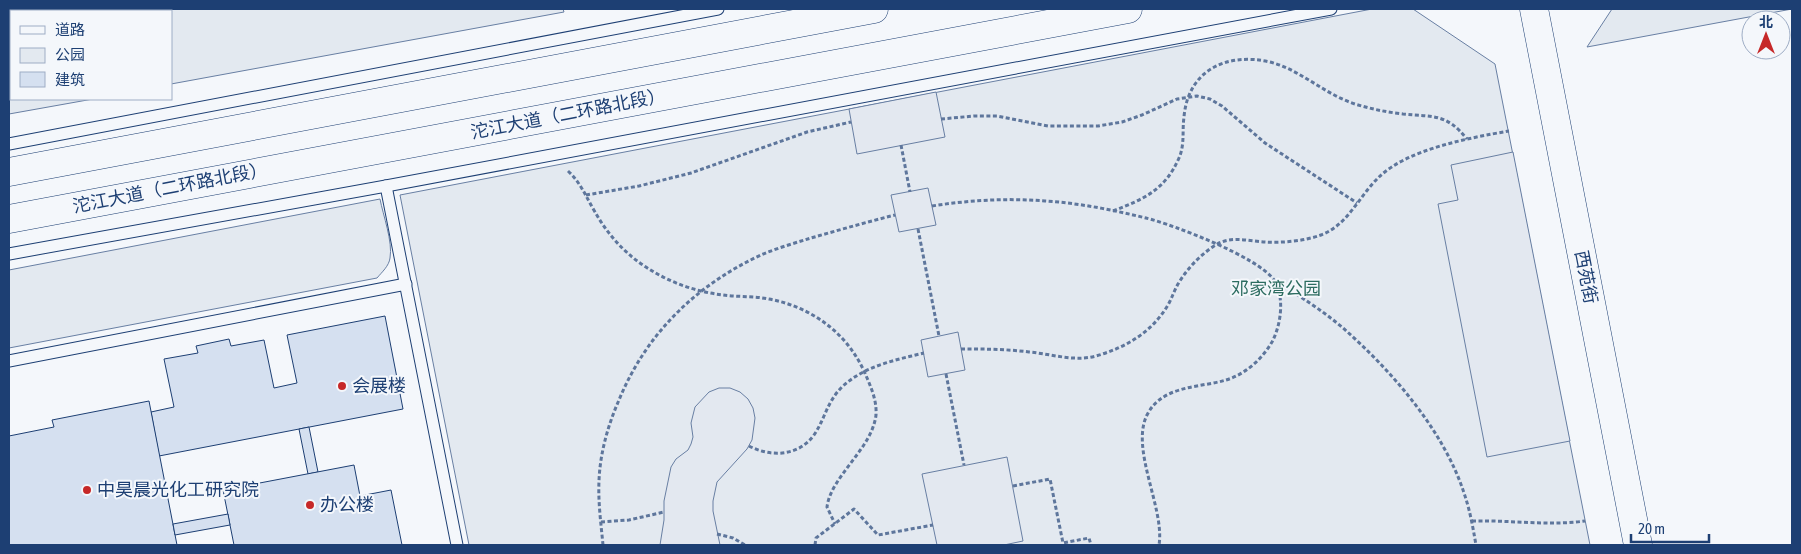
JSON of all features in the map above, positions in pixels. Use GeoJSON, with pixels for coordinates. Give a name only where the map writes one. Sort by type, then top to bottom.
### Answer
{"type":"FeatureCollection","features":[{"type":"Feature","properties":{"kind":"main road"},"geometry":{"type":"LineString","coordinates":[[9,172],[874,9]]}},
{"type":"Feature","properties":{"kind":"main road","name":"沱江大道（二环路北段）"},"geometry":{"type":"LineString","coordinates":[[9,219],[1128,9]]}},
{"type":"Feature","properties":{"kind":"main road","name":"西苑街"},"geometry":{"type":"LineString","coordinates":[[1534,9],[1638,545]]}},
{"type":"Feature","properties":{"kind":"lane"},"geometry":{"type":"LineString","coordinates":[[9,144],[718,9]]}},
{"type":"Feature","properties":{"kind":"lane"},"geometry":{"type":"LineString","coordinates":[[9,254],[386,186],[1331,9]]}},
{"type":"Feature","properties":{"kind":"lane"},"geometry":{"type":"LineString","coordinates":[[386,186],[457,545]]}},
{"type":"Feature","properties":{"kind":"lane"},"geometry":{"type":"LineString","coordinates":[[9,361],[406,284]]}},
{"type":"Feature","properties":{"kind":"path"},"geometry":{"type":"LineString","coordinates":[[1112,211],[1139,201],[1151,194],[1162,185],[1172,172],[1180,156],[1184,140],[1184,118],[1188,96],[1198,78],[1220,64],[1254,60],[1286,68],[1345,101],[1389,112],[1426,115],[1449,122],[1459,129],[1467,139]]}},
{"type":"Feature","properties":{"kind":"path"},"geometry":{"type":"LineString","coordinates":[[942,119],[997,116],[1048,126],[1098,126],[1129,119],[1177,99],[1197,96],[1210,99],[1222,106],[1265,143],[1357,203]]}},
{"type":"Feature","properties":{"kind":"path"},"geometry":{"type":"LineString","coordinates":[[586,195],[639,186],[675,177],[714,166],[807,132],[851,122]]}},
{"type":"Feature","properties":{"kind":"path"},"geometry":{"type":"LineString","coordinates":[[961,349],[1004,349],[1078,359],[1095,356],[1121,347],[1144,334],[1158,319],[1169,304],[1187,270],[1198,258],[1216,244],[1228,240],[1245,239],[1265,242],[1308,240],[1324,234],[1349,215],[1380,176],[1398,163],[1416,154],[1467,139],[1509,131]]}},
{"type":"Feature","properties":{"kind":"path"},"geometry":{"type":"LineString","coordinates":[[901,145],[910,192]]}},
{"type":"Feature","properties":{"kind":"path"},"geometry":{"type":"LineString","coordinates":[[564,168],[578,181],[606,228],[618,244],[648,269],[685,287],[724,296],[766,298],[803,310],[820,318],[838,333],[858,358],[874,394],[876,414],[868,438],[830,495],[827,507],[835,524]]}},
{"type":"Feature","properties":{"kind":"path"},"geometry":{"type":"LineString","coordinates":[[932,206],[952,203],[1014,200],[1047,201],[1112,211],[1148,218],[1216,244],[1251,262],[1343,328],[1406,393],[1432,430],[1451,462],[1464,492],[1476,545]]}},
{"type":"Feature","properties":{"kind":"path"},"geometry":{"type":"LineString","coordinates":[[603,545],[599,480],[611,419],[625,385],[640,357],[660,330],[679,309],[701,291],[731,270],[763,254],[896,214]]}},
{"type":"Feature","properties":{"kind":"path"},"geometry":{"type":"LineString","coordinates":[[918,229],[939,336]]}},
{"type":"Feature","properties":{"kind":"path"},"geometry":{"type":"LineString","coordinates":[[1159,545],[1159,529],[1142,437],[1146,416],[1162,398],[1174,391],[1226,380],[1241,374],[1264,354],[1277,331],[1280,317],[1278,291],[1274,280]]}},
{"type":"Feature","properties":{"kind":"path"},"geometry":{"type":"LineString","coordinates":[[748,446],[760,452],[774,454],[796,449],[806,443],[818,428],[833,398],[842,387],[864,371],[880,364],[924,354]]}},
{"type":"Feature","properties":{"kind":"path"},"geometry":{"type":"LineString","coordinates":[[946,374],[964,465]]}},
{"type":"Feature","properties":{"kind":"path"},"geometry":{"type":"LineString","coordinates":[[1012,486],[1050,479],[1063,543],[1089,538],[1091,545]]}},
{"type":"Feature","properties":{"kind":"path"},"geometry":{"type":"LineString","coordinates":[[815,545],[816,538],[854,509],[878,535],[933,525]]}},
{"type":"Feature","properties":{"kind":"path"},"geometry":{"type":"LineString","coordinates":[[601,522],[629,520],[664,512]]}},
{"type":"Feature","properties":{"kind":"path"},"geometry":{"type":"LineString","coordinates":[[1472,521],[1502,520],[1568,523],[1585,521]]}},
{"type":"Feature","properties":{"kind":"path"},"geometry":{"type":"LineString","coordinates":[[718,534],[733,538],[744,545]]}},
{"type":"Feature","properties":{"kind":"green space"},"geometry":{"type":"Polygon","coordinates":[[[9,9],[563,9],[564,12],[172,84],[172,10],[10,10],[10,100],[87,100],[9,114],[9,9]]]}},
{"type":"Feature","properties":{"kind":"green space","name":"邓家湾公园"},"geometry":{"type":"Polygon","coordinates":[[[1372,9],[1413,9],[1495,64],[1590,545],[469,545],[400,195],[1372,9]]]}},
{"type":"Feature","properties":{"kind":"green space"},"geometry":{"type":"Polygon","coordinates":[[[1612,9],[1792,9],[1741,10],[1741,18],[1587,47],[1612,9]]]}},
{"type":"Feature","properties":{"kind":"green space"},"geometry":{"type":"Polygon","coordinates":[[[380,199],[391,252],[388,264],[377,278],[9,348],[9,270],[380,199]]]}},
{"type":"Feature","properties":{"kind":"shaded area"},"geometry":{"type":"Polygon","coordinates":[[[936,92],[945,137],[857,154],[849,109],[936,92]]]}},
{"type":"Feature","properties":{"kind":"shaded area"},"geometry":{"type":"Polygon","coordinates":[[[1513,152],[1570,441],[1487,457],[1438,204],[1458,200],[1451,165],[1513,152]]]}},
{"type":"Feature","properties":{"kind":"shaded area"},"geometry":{"type":"Polygon","coordinates":[[[928,188],[936,225],[899,232],[891,195],[928,188]]]}},
{"type":"Feature","properties":{"kind":"shaded area"},"geometry":{"type":"Polygon","coordinates":[[[958,332],[965,370],[928,377],[921,340],[958,332]]]}},
{"type":"Feature","properties":{"kind":"shaded area"},"geometry":{"type":"Polygon","coordinates":[[[719,388],[730,388],[740,392],[748,399],[753,408],[755,418],[752,440],[747,449],[717,482],[713,511],[720,545],[660,545],[664,520],[664,501],[671,467],[676,459],[688,450],[691,444],[693,437],[691,423],[695,407],[709,392],[719,388]]]}},
{"type":"Feature","properties":{"kind":"shaded area"},"geometry":{"type":"Polygon","coordinates":[[[1007,457],[1023,541],[1004,545],[937,545],[922,474],[1007,457]]]}},
{"type":"Feature","properties":{"kind":"building","name":"会展楼"},"geometry":{"type":"Polygon","coordinates":[[[385,316],[403,409],[159,456],[151,412],[174,407],[164,359],[198,353],[196,346],[229,339],[231,346],[264,340],[274,388],[297,383],[287,335],[385,316]]]}},
{"type":"Feature","properties":{"kind":"building","name":"中昊晨光化工研究院"},"geometry":{"type":"Polygon","coordinates":[[[149,401],[177,545],[9,545],[9,436],[54,427],[52,420],[149,401]]]}},
{"type":"Feature","properties":{"kind":"building"},"geometry":{"type":"Polygon","coordinates":[[[309,427],[318,472],[308,474],[299,429],[309,427]]]}},
{"type":"Feature","properties":{"kind":"building","name":"办公楼"},"geometry":{"type":"Polygon","coordinates":[[[354,465],[360,496],[391,490],[402,545],[234,545],[223,490],[354,465]]]}},
{"type":"Feature","properties":{"kind":"building"},"geometry":{"type":"Polygon","coordinates":[[[228,514],[230,525],[175,535],[173,524],[228,514]]]}},
{"type":"Feature","properties":{"kind":"place","name":"会展楼"},"geometry":{"type":"Point","coordinates":[342,386]}},
{"type":"Feature","properties":{"kind":"place","name":"中昊晨光化工研究院"},"geometry":{"type":"Point","coordinates":[87,490]}},
{"type":"Feature","properties":{"kind":"place","name":"办公楼"},"geometry":{"type":"Point","coordinates":[310,505]}}]}
